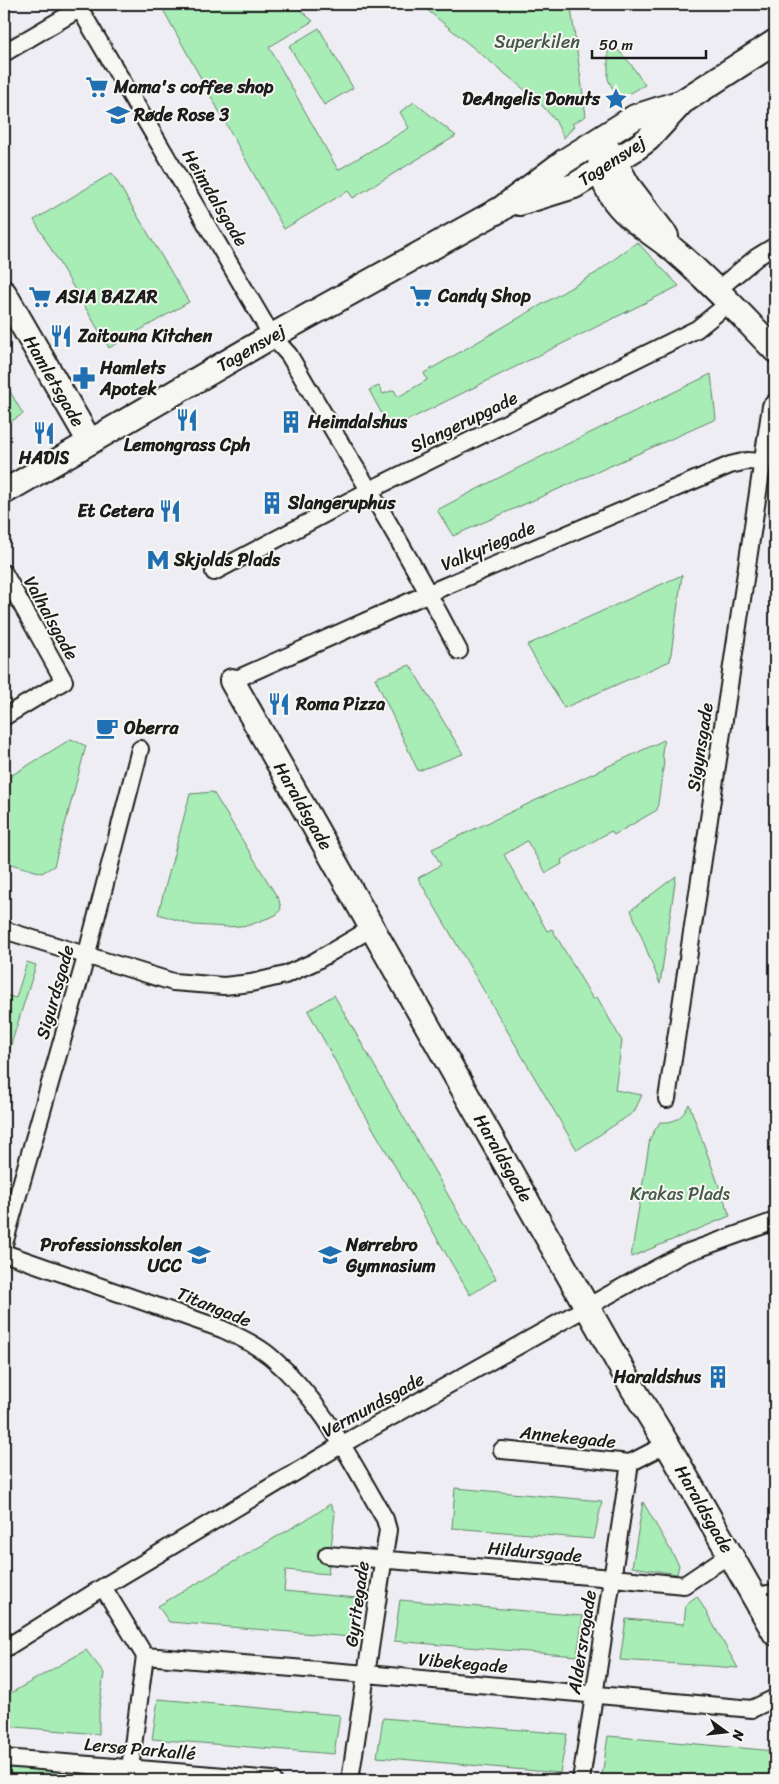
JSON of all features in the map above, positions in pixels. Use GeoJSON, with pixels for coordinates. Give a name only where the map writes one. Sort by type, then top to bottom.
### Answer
{"type":"FeatureCollection","features":[{"type":"Feature","properties":{"kind":"street"},"geometry":{"type":"LineString","coordinates":[[4,53],[78,6]]}},
{"type":"Feature","properties":{"kind":"street","name":"Heimdalsgade"},"geometry":{"type":"LineString","coordinates":[[78,6],[272,336],[289,355],[370,490],[429,593],[459,651]]}},
{"type":"Feature","properties":{"kind":"street","name":"Tagensvej"},"geometry":{"type":"LineString","coordinates":[[501,209],[574,186],[607,166],[648,139],[682,102],[775,42]]}},
{"type":"Feature","properties":{"kind":"street","name":"Tagensvej"},"geometry":{"type":"LineString","coordinates":[[4,492],[272,336],[501,209],[565,161],[635,117],[682,102]]}},
{"type":"Feature","properties":{"kind":"street"},"geometry":{"type":"LineString","coordinates":[[600,138],[607,166],[628,186],[676,251],[775,350]]}},
{"type":"Feature","properties":{"kind":"street","name":"Slangerupgade"},"geometry":{"type":"LineString","coordinates":[[214,572],[370,490],[697,329],[757,257],[775,246]]}},
{"type":"Feature","properties":{"kind":"street","name":"Hamletsgade"},"geometry":{"type":"LineString","coordinates":[[4,293],[90,442]]}},
{"type":"Feature","properties":{"kind":"street","name":"Sigynsgade"},"geometry":{"type":"LineString","coordinates":[[667,1099],[762,462],[771,406],[775,402]]}},
{"type":"Feature","properties":{"kind":"street","name":"Valkyriegade"},"geometry":{"type":"LineString","coordinates":[[232,681],[429,593],[730,465],[747,461],[762,462]]}},
{"type":"Feature","properties":{"kind":"street","name":"Valhalsgade"},"geometry":{"type":"LineString","coordinates":[[4,573],[64,681],[4,718]]}},
{"type":"Feature","properties":{"kind":"street","name":"Haraldsgade"},"geometry":{"type":"LineString","coordinates":[[232,681],[634,1390],[730,1554],[765,1594],[775,1633]]}},
{"type":"Feature","properties":{"kind":"street","name":"Sigurdsgade"},"geometry":{"type":"LineString","coordinates":[[4,1244],[86,957],[140,749]]}},
{"type":"Feature","properties":{"kind":"street"},"geometry":{"type":"LineString","coordinates":[[4,930],[86,957],[174,982],[224,986],[285,976],[314,962],[372,928]]}},
{"type":"Feature","properties":{"kind":"street","name":"Vermundsgade"},"geometry":{"type":"LineString","coordinates":[[4,1649],[103,1587],[341,1445],[646,1274],[683,1254],[775,1221]]}},
{"type":"Feature","properties":{"kind":"street","name":"Titangade"},"geometry":{"type":"LineString","coordinates":[[4,1253],[222,1329],[250,1342],[270,1356],[295,1379],[320,1410],[341,1445]]}},
{"type":"Feature","properties":{"kind":"street"},"geometry":{"type":"LineString","coordinates":[[630,1463],[667,1444]]}},
{"type":"Feature","properties":{"kind":"street","name":"Gyritegade"},"geometry":{"type":"LineString","coordinates":[[341,1445],[385,1519],[388,1530],[350,1780]]}},
{"type":"Feature","properties":{"kind":"street","name":"Annekegade"},"geometry":{"type":"LineString","coordinates":[[502,1450],[630,1463]]}},
{"type":"Feature","properties":{"kind":"street","name":"Aldersrogade"},"geometry":{"type":"LineString","coordinates":[[581,1780],[630,1463]]}},
{"type":"Feature","properties":{"kind":"street","name":"Hildursgade"},"geometry":{"type":"LineString","coordinates":[[327,1555],[684,1585],[730,1554]]}},
{"type":"Feature","properties":{"kind":"street"},"geometry":{"type":"LineString","coordinates":[[103,1587],[145,1656],[130,1768]]}},
{"type":"Feature","properties":{"kind":"street","name":"Vibekegade"},"geometry":{"type":"LineString","coordinates":[[145,1656],[752,1709],[775,1698]]}},
{"type":"Feature","properties":{"kind":"street","name":"Lersø Parkallé"},"geometry":{"type":"LineString","coordinates":[[4,1758],[274,1780]]}},
{"type":"Feature","properties":{"kind":"green space"},"geometry":{"type":"Polygon","coordinates":[[[160,4],[293,4],[313,21],[269,47],[338,170],[409,128],[400,112],[414,102],[456,136],[353,198],[348,191],[284,229],[160,4]]]}},
{"type":"Feature","properties":{"kind":"green space","name":"Superkilen"},"geometry":{"type":"Polygon","coordinates":[[[420,4],[566,4],[571,8],[586,116],[572,124],[574,126],[564,138],[555,120],[537,100],[420,4]]]}},
{"type":"Feature","properties":{"kind":"green space"},"geometry":{"type":"Polygon","coordinates":[[[319,28],[353,88],[324,105],[289,46],[319,28]]]}},
{"type":"Feature","properties":{"kind":"green space"},"geometry":{"type":"Polygon","coordinates":[[[608,50],[618,50],[630,63],[645,85],[618,100],[608,79],[608,50]]]}},
{"type":"Feature","properties":{"kind":"green space"},"geometry":{"type":"Polygon","coordinates":[[[112,173],[189,302],[109,348],[34,220],[112,173]]]}},
{"type":"Feature","properties":{"kind":"green space"},"geometry":{"type":"Polygon","coordinates":[[[637,242],[679,286],[390,429],[369,390],[379,386],[383,394],[394,390],[398,397],[427,380],[424,373],[596,273],[637,242]]]}},
{"type":"Feature","properties":{"kind":"green space"},"geometry":{"type":"Polygon","coordinates":[[[711,374],[716,419],[453,536],[437,510],[512,471],[711,374]]]}},
{"type":"Feature","properties":{"kind":"green space"},"geometry":{"type":"Polygon","coordinates":[[[4,381],[23,414],[10,422],[4,413],[4,381]]]}},
{"type":"Feature","properties":{"kind":"green space"},"geometry":{"type":"Polygon","coordinates":[[[682,575],[670,661],[564,708],[527,645],[682,575]]]}},
{"type":"Feature","properties":{"kind":"green space"},"geometry":{"type":"Polygon","coordinates":[[[410,665],[463,754],[418,771],[375,678],[410,665]]]}},
{"type":"Feature","properties":{"kind":"green space"},"geometry":{"type":"Polygon","coordinates":[[[71,739],[86,746],[54,866],[42,873],[4,862],[4,780],[71,739]]]}},
{"type":"Feature","properties":{"kind":"green space"},"geometry":{"type":"Polygon","coordinates":[[[664,740],[662,752],[664,762],[657,810],[614,835],[611,831],[561,860],[562,864],[546,873],[527,841],[504,855],[547,931],[552,929],[593,999],[597,997],[622,1041],[615,1090],[642,1095],[634,1112],[577,1150],[418,878],[441,865],[432,849],[664,740]]]}},
{"type":"Feature","properties":{"kind":"green space"},"geometry":{"type":"Polygon","coordinates":[[[213,792],[279,900],[281,909],[276,915],[250,925],[228,927],[193,925],[158,914],[190,794],[213,792]]]}},
{"type":"Feature","properties":{"kind":"green space"},"geometry":{"type":"Polygon","coordinates":[[[676,876],[660,984],[631,910],[676,876]]]}},
{"type":"Feature","properties":{"kind":"green space"},"geometry":{"type":"Polygon","coordinates":[[[27,962],[36,965],[4,1067],[4,995],[16,998],[27,962]]]}},
{"type":"Feature","properties":{"kind":"green space"},"geometry":{"type":"Polygon","coordinates":[[[334,995],[496,1279],[470,1295],[357,1101],[308,1011],[334,995]]]}},
{"type":"Feature","properties":{"kind":"green space","name":"Krakas Plads"},"geometry":{"type":"Polygon","coordinates":[[[689,1104],[730,1216],[631,1257],[650,1138],[660,1122],[670,1122],[678,1119],[689,1104]]]}},
{"type":"Feature","properties":{"kind":"green space"},"geometry":{"type":"Polygon","coordinates":[[[455,1488],[602,1501],[594,1539],[452,1528],[455,1488]]]}},
{"type":"Feature","properties":{"kind":"green space"},"geometry":{"type":"Polygon","coordinates":[[[643,1502],[679,1565],[677,1574],[632,1567],[643,1502]]]}},
{"type":"Feature","properties":{"kind":"green space"},"geometry":{"type":"Polygon","coordinates":[[[330,1504],[335,1513],[328,1574],[286,1570],[284,1591],[357,1598],[351,1637],[169,1622],[158,1606],[314,1515],[330,1504]]]}},
{"type":"Feature","properties":{"kind":"green space"},"geometry":{"type":"Polygon","coordinates":[[[697,1596],[738,1668],[620,1660],[626,1619],[684,1624],[686,1604],[697,1596]]]}},
{"type":"Feature","properties":{"kind":"green space"},"geometry":{"type":"Polygon","coordinates":[[[400,1600],[583,1616],[577,1656],[394,1641],[400,1600]]]}},
{"type":"Feature","properties":{"kind":"green space"},"geometry":{"type":"Polygon","coordinates":[[[86,1650],[104,1673],[99,1710],[99,1734],[4,1726],[4,1697],[86,1650]]]}},
{"type":"Feature","properties":{"kind":"green space"},"geometry":{"type":"Polygon","coordinates":[[[158,1699],[340,1715],[334,1754],[152,1739],[158,1699]]]}},
{"type":"Feature","properties":{"kind":"green space"},"geometry":{"type":"Polygon","coordinates":[[[383,1718],[567,1734],[560,1773],[377,1757],[383,1718]]]}},
{"type":"Feature","properties":{"kind":"green space"},"geometry":{"type":"Polygon","coordinates":[[[608,1736],[775,1751],[775,1780],[647,1780],[602,1776],[608,1736]]]}},
{"type":"Feature","properties":{"kind":"green space"},"geometry":{"type":"Polygon","coordinates":[[[4,1767],[166,1780],[4,1780],[4,1767]]]}},
{"type":"Feature","properties":{"kind":"place","name":"Mama's coffee shop"},"geometry":{"type":"Point","coordinates":[97,87]}},
{"type":"Feature","properties":{"kind":"place","name":"DeAngelis Donuts"},"geometry":{"type":"Point","coordinates":[616,99]}},
{"type":"Feature","properties":{"kind":"place","name":"Røde Rose 3"},"geometry":{"type":"Point","coordinates":[118,115]}},
{"type":"Feature","properties":{"kind":"place","name":"Candy Shop"},"geometry":{"type":"Point","coordinates":[421,296]}},
{"type":"Feature","properties":{"kind":"place","name":"ASIA BAZAR"},"geometry":{"type":"Point","coordinates":[40,297]}},
{"type":"Feature","properties":{"kind":"place","name":"Zaitouna Kitchen"},"geometry":{"type":"Point","coordinates":[61,336]}},
{"type":"Feature","properties":{"kind":"place","name":"Hamlets Apotek"},"geometry":{"type":"Point","coordinates":[84,378]}},
{"type":"Feature","properties":{"kind":"place","name":"Lemongrass Cph"},"geometry":{"type":"Point","coordinates":[187,420]}},
{"type":"Feature","properties":{"kind":"place","name":"Heimdalshus"},"geometry":{"type":"Point","coordinates":[291,422]}},
{"type":"Feature","properties":{"kind":"place","name":"HADIS"},"geometry":{"type":"Point","coordinates":[44,433]}},
{"type":"Feature","properties":{"kind":"place","name":"Slangeruphus"},"geometry":{"type":"Point","coordinates":[272,503]}},
{"type":"Feature","properties":{"kind":"place","name":"Et Cetera"},"geometry":{"type":"Point","coordinates":[170,511]}},
{"type":"Feature","properties":{"kind":"place","name":"Skjolds Plads"},"geometry":{"type":"Point","coordinates":[158,560]}},
{"type":"Feature","properties":{"kind":"place","name":"Roma Pizza"},"geometry":{"type":"Point","coordinates":[279,704]}},
{"type":"Feature","properties":{"kind":"place","name":"Oberra"},"geometry":{"type":"Point","coordinates":[107,728]}},
{"type":"Feature","properties":{"kind":"place","name":"Professionsskolen UCC"},"geometry":{"type":"Point","coordinates":[199,1255]}},
{"type":"Feature","properties":{"kind":"place","name":"Nørrebro Gymnasium"},"geometry":{"type":"Point","coordinates":[330,1255]}},
{"type":"Feature","properties":{"kind":"place","name":"Haraldshus"},"geometry":{"type":"Point","coordinates":[718,1377]}}]}
